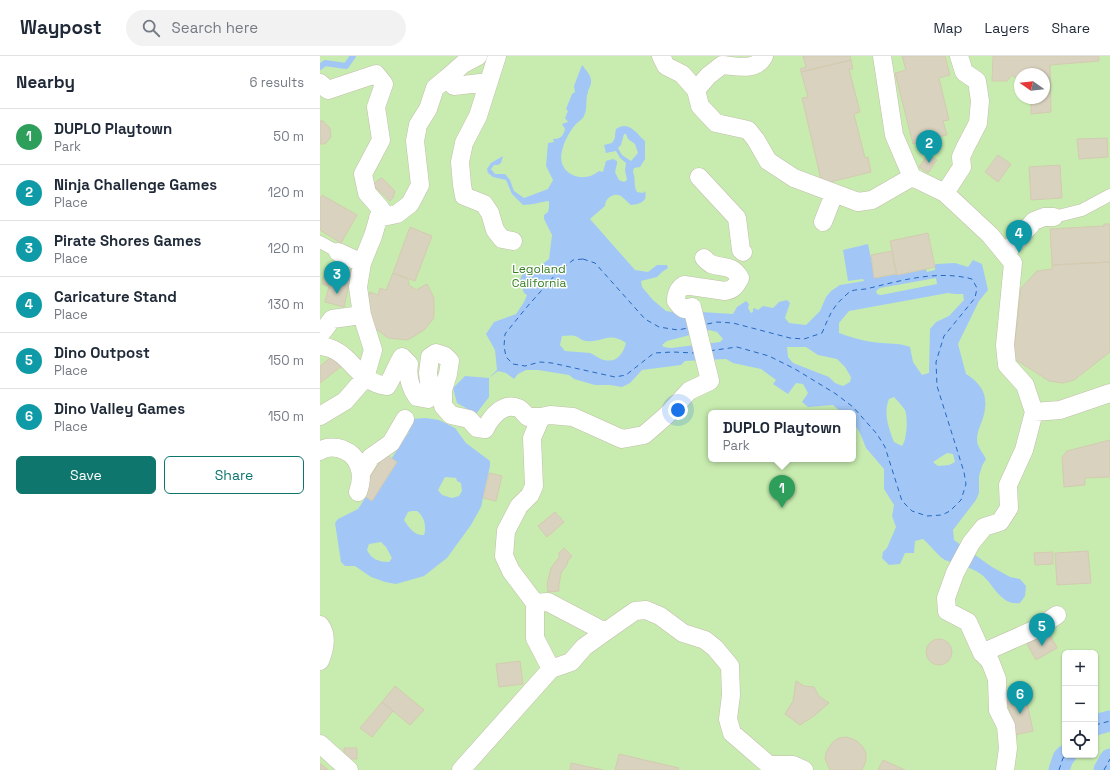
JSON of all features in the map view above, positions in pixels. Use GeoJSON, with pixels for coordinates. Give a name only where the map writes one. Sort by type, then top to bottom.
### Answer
{"type":"FeatureCollection","features":[{"type":"Feature","properties":{"kind":"street"},"geometry":{"type":"LineString","coordinates":[[378,218],[397,214],[410,204],[420,185],[416,141],[418,124],[428,109],[435,88],[463,64],[478,56]]}},
{"type":"Feature","properties":{"kind":"street"},"geometry":{"type":"LineString","coordinates":[[497,56],[478,116],[464,143],[460,162],[464,196],[484,204],[490,212],[494,230],[502,239],[512,241]]}},
{"type":"Feature","properties":{"kind":"street"},"geometry":{"type":"LineString","coordinates":[[660,56],[666,66],[682,74],[696,90],[700,106],[716,123],[748,130],[756,140],[768,161],[794,178],[858,202],[872,200],[912,177]]}},
{"type":"Feature","properties":{"kind":"street"},"geometry":{"type":"LineString","coordinates":[[696,90],[708,76],[722,65],[748,68],[759,63],[764,56]]}},
{"type":"Feature","properties":{"kind":"street"},"geometry":{"type":"LineString","coordinates":[[882,56],[894,135],[912,177],[945,193],[969,214],[1006,253],[1013,263],[1005,345],[1007,365],[1025,385],[1034,412],[1024,450],[1008,485],[1009,508],[1000,522],[984,527],[970,543],[955,573],[946,598],[947,611],[968,622],[982,653],[990,661],[997,679],[998,710],[1006,726],[1008,748],[1004,770]]}},
{"type":"Feature","properties":{"kind":"street"},"geometry":{"type":"LineString","coordinates":[[945,193],[962,167],[961,157],[964,148],[978,123],[980,101],[976,81],[964,72],[959,56]]}},
{"type":"Feature","properties":{"kind":"street"},"geometry":{"type":"LineString","coordinates":[[320,416],[345,401],[365,378],[373,350],[362,315],[358,287],[362,263],[373,236],[381,209],[367,193],[363,174],[382,140],[376,108],[384,84],[376,74],[328,90],[321,84]]}},
{"type":"Feature","properties":{"kind":"street"},"geometry":{"type":"LineString","coordinates":[[447,78],[454,86],[489,82]]}},
{"type":"Feature","properties":{"kind":"street"},"geometry":{"type":"LineString","coordinates":[[700,177],[737,218],[741,250],[743,252]]}},
{"type":"Feature","properties":{"kind":"street"},"geometry":{"type":"LineString","coordinates":[[823,222],[834,194]]}},
{"type":"Feature","properties":{"kind":"street"},"geometry":{"type":"LineString","coordinates":[[1006,253],[1034,221],[1044,217],[1054,217]]}},
{"type":"Feature","properties":{"kind":"street"},"geometry":{"type":"LineString","coordinates":[[338,252],[362,263]]}},
{"type":"Feature","properties":{"kind":"street"},"geometry":{"type":"LineString","coordinates":[[320,346],[329,347],[340,352],[365,378],[380,385],[387,386],[394,376],[396,366],[402,357],[409,364],[407,373],[412,390],[417,397],[428,399],[430,390],[428,373],[430,357],[436,353],[445,356],[450,361],[443,390],[443,406],[451,415],[469,419],[477,428],[485,429],[490,419],[497,412],[511,407],[519,408],[528,417],[541,418],[550,415],[573,417],[622,438],[644,435],[667,415],[689,391],[710,381],[691,305],[684,309],[676,301],[679,289],[684,285],[731,291],[736,286],[740,278],[736,272],[727,267],[711,264],[704,258]]}},
{"type":"Feature","properties":{"kind":"street"},"geometry":{"type":"LineString","coordinates":[[320,335],[326,317],[362,315]]}},
{"type":"Feature","properties":{"kind":"street"},"geometry":{"type":"LineString","coordinates":[[1034,412],[1060,410],[1110,392]]}},
{"type":"Feature","properties":{"kind":"street"},"geometry":{"type":"LineString","coordinates":[[361,473],[371,457],[391,444],[405,418]]}},
{"type":"Feature","properties":{"kind":"street"},"geometry":{"type":"LineString","coordinates":[[541,418],[532,438],[534,486],[530,495],[519,506],[506,531],[504,556],[512,571],[535,603],[535,638],[551,669]]}},
{"type":"Feature","properties":{"kind":"street"},"geometry":{"type":"LineString","coordinates":[[320,450],[323,448],[334,447],[344,450],[352,455],[358,463],[361,473],[361,483],[358,492]]}},
{"type":"Feature","properties":{"kind":"street"},"geometry":{"type":"LineString","coordinates":[[535,603],[548,602],[605,632]]}},
{"type":"Feature","properties":{"kind":"street"},"geometry":{"type":"LineString","coordinates":[[462,769],[551,669],[571,662],[584,647],[635,611],[646,610],[660,616],[683,632],[705,640],[715,648],[730,666],[731,695],[728,719],[732,733],[770,765],[793,766],[804,770]]}},
{"type":"Feature","properties":{"kind":"street"},"geometry":{"type":"LineString","coordinates":[[982,653],[1036,629],[1057,615]]}},
{"type":"Feature","properties":{"kind":"street"},"geometry":{"type":"LineString","coordinates":[[320,625],[323,629],[324,649],[320,661]]}},
{"type":"Feature","properties":{"kind":"street"},"geometry":{"type":"LineString","coordinates":[[320,744],[349,770]]}},
{"type":"Feature","properties":{"kind":"lane"},"geometry":{"type":"LineString","coordinates":[[1054,217],[1082,210],[1110,195]]}},
{"type":"Feature","properties":{"kind":"lane"},"geometry":{"type":"LineString","coordinates":[[320,242],[338,252]]}},
{"type":"Feature","properties":{"kind":"green space","name":"Legoland California"},"geometry":{"type":"Polygon","coordinates":[[[320,56],[1110,56],[1110,770],[320,770],[320,56]]]}},
{"type":"Feature","properties":{"kind":"water"},"geometry":{"type":"Polygon","coordinates":[[[582,65],[590,76],[591,84],[588,90],[584,116],[571,130],[564,144],[561,159],[563,166],[572,175],[586,177],[599,171],[603,172],[606,161],[613,159],[617,161],[615,172],[619,180],[624,182],[627,180],[625,170],[626,163],[620,158],[616,151],[606,153],[604,145],[612,143],[615,138],[616,129],[625,126],[635,131],[645,141],[645,159],[640,167],[634,168],[633,172],[637,192],[643,193],[645,191],[646,195],[644,200],[640,203],[631,205],[621,196],[610,196],[605,203],[605,206],[590,219],[635,270],[648,272],[657,265],[667,265],[668,268],[657,277],[641,281],[642,287],[653,300],[666,311],[685,314],[701,312],[733,314],[737,307],[746,301],[749,304],[748,308],[751,313],[753,312],[754,308],[758,310],[763,306],[773,308],[779,302],[787,300],[790,303],[785,318],[789,323],[806,325],[820,311],[826,297],[831,291],[840,285],[864,281],[863,279],[848,281],[843,250],[868,244],[875,278],[926,269],[927,272],[935,270],[936,264],[955,263],[968,267],[973,260],[982,264],[988,290],[979,301],[958,344],[966,374],[981,387],[984,393],[985,411],[978,432],[977,442],[986,459],[979,476],[979,493],[976,500],[953,530],[954,540],[992,567],[1010,577],[1020,579],[1026,586],[1025,596],[1020,603],[1008,601],[998,594],[986,579],[978,572],[945,560],[923,539],[915,541],[914,553],[905,553],[900,564],[889,565],[882,558],[883,552],[887,548],[896,527],[892,516],[894,505],[884,489],[884,469],[866,448],[856,427],[856,410],[839,410],[833,405],[808,407],[802,402],[808,393],[803,384],[796,383],[788,394],[773,384],[776,380],[761,369],[733,363],[726,359],[685,361],[681,365],[642,370],[630,383],[622,387],[595,385],[574,379],[569,375],[538,370],[526,370],[518,374],[514,379],[506,373],[498,371],[489,378],[497,370],[495,350],[486,334],[494,322],[516,314],[524,302],[527,295],[524,293],[520,281],[523,271],[536,269],[549,259],[552,235],[544,219],[544,215],[548,212],[549,201],[523,205],[512,194],[506,180],[493,177],[488,173],[487,169],[491,163],[503,156],[501,163],[494,165],[491,169],[495,174],[505,174],[510,180],[514,191],[524,198],[548,189],[553,180],[546,166],[548,143],[554,142],[553,139],[560,138],[563,134],[565,129],[562,124],[568,122],[565,118],[568,111],[566,109],[572,94],[575,92],[574,86],[582,65]],[[624,134],[621,145],[618,148],[622,155],[631,161],[638,153],[635,144],[628,139],[626,134],[624,134]],[[936,278],[880,288],[876,291],[877,294],[881,295],[937,284],[936,278]],[[948,293],[849,311],[839,323],[839,333],[865,341],[899,344],[910,347],[913,362],[922,375],[929,373],[930,329],[936,322],[949,316],[964,300],[963,294],[948,293]],[[709,330],[667,341],[662,345],[664,347],[671,348],[720,342],[723,339],[717,332],[709,330]],[[562,336],[560,345],[565,351],[590,353],[609,361],[619,357],[626,343],[615,338],[586,341],[575,336],[562,336]],[[787,347],[788,357],[793,363],[829,377],[835,383],[843,386],[850,382],[851,377],[845,367],[837,359],[818,355],[806,347],[787,347]],[[894,397],[889,399],[887,404],[887,421],[894,442],[902,446],[905,439],[906,429],[905,410],[894,397]],[[947,453],[933,462],[938,466],[949,465],[955,462],[953,454],[947,453]]]}},
{"type":"Feature","properties":{"kind":"water"},"geometry":{"type":"Polygon","coordinates":[[[465,376],[489,378],[489,397],[476,414],[457,403],[453,388],[465,376]]]}},
{"type":"Feature","properties":{"kind":"water"},"geometry":{"type":"Polygon","coordinates":[[[426,418],[439,420],[455,428],[466,443],[490,461],[490,466],[481,507],[471,525],[447,558],[424,576],[396,584],[371,577],[355,566],[345,566],[341,562],[335,523],[338,519],[358,509],[409,432],[405,430],[411,419],[426,418]],[[445,477],[438,490],[442,495],[452,498],[459,496],[462,491],[461,483],[457,481],[456,478],[445,477]],[[417,511],[408,512],[404,520],[410,529],[415,533],[424,535],[425,525],[419,513],[417,511]],[[381,542],[369,544],[367,550],[373,558],[379,561],[389,562],[392,558],[386,547],[381,542]]]}},
{"type":"Feature","properties":{"kind":"building"},"geometry":{"type":"Polygon","coordinates":[[[803,56],[850,56],[851,60],[801,72],[800,69],[806,67],[803,56]]]}},
{"type":"Feature","properties":{"kind":"building"},"geometry":{"type":"Polygon","coordinates":[[[902,56],[945,56],[950,75],[939,78],[949,120],[943,121],[947,135],[913,144],[895,73],[906,70],[902,56]]]}},
{"type":"Feature","properties":{"kind":"building"},"geometry":{"type":"Polygon","coordinates":[[[993,56],[1099,56],[1099,61],[1050,65],[1051,112],[1031,114],[1031,104],[1050,104],[1050,68],[1014,68],[1014,77],[1012,75],[1007,81],[992,81],[993,56]]]}},
{"type":"Feature","properties":{"kind":"building"},"geometry":{"type":"Polygon","coordinates":[[[851,60],[853,69],[849,69],[860,112],[854,114],[865,158],[868,157],[871,172],[822,184],[802,98],[808,97],[801,72],[851,60]]]}},
{"type":"Feature","properties":{"kind":"building"},"geometry":{"type":"Polygon","coordinates":[[[320,121],[323,121],[330,128],[331,137],[325,144],[320,144],[320,121]]]}},
{"type":"Feature","properties":{"kind":"building"},"geometry":{"type":"Polygon","coordinates":[[[1107,138],[1108,157],[1079,159],[1077,139],[1107,138]]]}},
{"type":"Feature","properties":{"kind":"building"},"geometry":{"type":"Polygon","coordinates":[[[928,154],[937,160],[928,173],[919,167],[928,154]]]}},
{"type":"Feature","properties":{"kind":"building"},"geometry":{"type":"Polygon","coordinates":[[[998,155],[1011,164],[998,182],[985,172],[998,155]]]}},
{"type":"Feature","properties":{"kind":"building"},"geometry":{"type":"Polygon","coordinates":[[[1060,165],[1062,198],[1031,200],[1029,167],[1060,165]]]}},
{"type":"Feature","properties":{"kind":"building"},"geometry":{"type":"Polygon","coordinates":[[[382,178],[395,191],[393,198],[390,201],[373,185],[382,178]]]}},
{"type":"Feature","properties":{"kind":"building"},"geometry":{"type":"Polygon","coordinates":[[[322,195],[357,215],[341,243],[320,230],[320,199],[322,195]]]}},
{"type":"Feature","properties":{"kind":"building"},"geometry":{"type":"Polygon","coordinates":[[[1104,224],[1110,224],[1110,262],[1052,265],[1050,229],[1104,226],[1104,224]]]}},
{"type":"Feature","properties":{"kind":"building"},"geometry":{"type":"Polygon","coordinates":[[[410,227],[432,236],[415,281],[393,273],[410,227]]]}},
{"type":"Feature","properties":{"kind":"building"},"geometry":{"type":"Polygon","coordinates":[[[928,233],[935,267],[897,275],[890,241],[928,233]]]}},
{"type":"Feature","properties":{"kind":"building"},"geometry":{"type":"Polygon","coordinates":[[[892,251],[896,274],[874,278],[871,255],[892,251]]]}},
{"type":"Feature","properties":{"kind":"building"},"geometry":{"type":"Polygon","coordinates":[[[1110,262],[1110,352],[1074,380],[1063,383],[1049,381],[1013,358],[1021,288],[1037,271],[1052,269],[1052,265],[1110,262]]]}},
{"type":"Feature","properties":{"kind":"building"},"geometry":{"type":"Polygon","coordinates":[[[335,266],[352,270],[344,307],[325,302],[329,286],[322,284],[325,269],[334,271],[335,266]]]}},
{"type":"Feature","properties":{"kind":"building"},"geometry":{"type":"Polygon","coordinates":[[[393,273],[408,279],[409,285],[416,290],[427,284],[434,298],[434,318],[424,330],[408,340],[388,338],[372,326],[364,310],[370,292],[378,295],[380,288],[386,290],[393,273]]]}},
{"type":"Feature","properties":{"kind":"building"},"geometry":{"type":"Polygon","coordinates":[[[334,355],[343,365],[320,383],[320,366],[334,355]]]}},
{"type":"Feature","properties":{"kind":"building"},"geometry":{"type":"Polygon","coordinates":[[[1110,440],[1110,477],[1085,478],[1085,485],[1064,487],[1062,457],[1067,451],[1110,440]]]}},
{"type":"Feature","properties":{"kind":"building"},"geometry":{"type":"Polygon","coordinates":[[[385,454],[397,462],[372,501],[360,493],[385,454]]]}},
{"type":"Feature","properties":{"kind":"building"},"geometry":{"type":"Polygon","coordinates":[[[489,473],[502,476],[496,501],[483,498],[489,473]]]}},
{"type":"Feature","properties":{"kind":"building"},"geometry":{"type":"Polygon","coordinates":[[[555,512],[564,522],[547,537],[538,526],[555,512]]]}},
{"type":"Feature","properties":{"kind":"building"},"geometry":{"type":"Polygon","coordinates":[[[564,548],[572,556],[561,573],[559,591],[548,592],[547,584],[551,568],[560,556],[558,554],[564,548]]]}},
{"type":"Feature","properties":{"kind":"building"},"geometry":{"type":"Polygon","coordinates":[[[1088,551],[1091,583],[1057,585],[1055,553],[1088,551]]]}},
{"type":"Feature","properties":{"kind":"building"},"geometry":{"type":"Polygon","coordinates":[[[1053,552],[1053,564],[1035,565],[1034,553],[1053,552]]]}},
{"type":"Feature","properties":{"kind":"building"},"geometry":{"type":"Polygon","coordinates":[[[1049,633],[1057,648],[1036,660],[1027,644],[1049,633]]]}},
{"type":"Feature","properties":{"kind":"building"},"geometry":{"type":"Polygon","coordinates":[[[939,639],[948,643],[952,652],[948,661],[939,665],[930,661],[926,652],[930,643],[939,639]]]}},
{"type":"Feature","properties":{"kind":"building"},"geometry":{"type":"Polygon","coordinates":[[[520,661],[523,684],[499,687],[496,664],[520,661]]]}},
{"type":"Feature","properties":{"kind":"building"},"geometry":{"type":"Polygon","coordinates":[[[796,681],[804,686],[814,687],[819,696],[829,703],[814,716],[800,725],[785,714],[793,701],[796,681]]]}},
{"type":"Feature","properties":{"kind":"building"},"geometry":{"type":"Polygon","coordinates":[[[395,686],[424,710],[410,725],[382,702],[395,686]]]}},
{"type":"Feature","properties":{"kind":"building"},"geometry":{"type":"Polygon","coordinates":[[[1025,692],[1033,731],[1015,735],[1006,696],[1025,692]]]}},
{"type":"Feature","properties":{"kind":"building"},"geometry":{"type":"Polygon","coordinates":[[[382,702],[393,711],[372,737],[360,728],[382,702]]]}},
{"type":"Feature","properties":{"kind":"building"},"geometry":{"type":"Polygon","coordinates":[[[846,737],[853,739],[863,747],[866,753],[864,766],[862,770],[830,770],[825,759],[826,753],[834,741],[839,738],[846,737]]]}},
{"type":"Feature","properties":{"kind":"building"},"geometry":{"type":"Polygon","coordinates":[[[344,748],[357,748],[357,759],[344,759],[344,748]]]}},
{"type":"Feature","properties":{"kind":"building"},"geometry":{"type":"Polygon","coordinates":[[[619,754],[679,768],[678,770],[615,770],[619,754]]]}},
{"type":"Feature","properties":{"kind":"building"},"geometry":{"type":"Polygon","coordinates":[[[883,760],[905,770],[878,770],[883,760]]]}},
{"type":"Feature","properties":{"kind":"building"},"geometry":{"type":"Polygon","coordinates":[[[320,763],[328,770],[320,770],[320,763]]]}},
{"type":"Feature","properties":{"kind":"building"},"geometry":{"type":"Polygon","coordinates":[[[571,763],[603,770],[570,770],[571,763]]]}},
{"type":"Feature","properties":{"kind":"waterway"},"geometry":{"type":"LineString","coordinates":[[320,67],[325,63],[346,66],[353,56]]}},
{"type":"Feature","properties":{"kind":"waterway"},"geometry":{"type":"LineString","coordinates":[[1098,724],[1110,721]]}},
{"type":"Feature","properties":{"kind":"waterway"},"geometry":{"type":"LineString","coordinates":[[1059,770],[1063,758]]}},
{"type":"Feature","properties":{"kind":"waterway"},"geometry":{"type":"LineString","coordinates":[[1104,770],[1110,759]]}},
{"type":"Feature","properties":{"kind":"ferry route"},"geometry":{"type":"LineString","coordinates":[[583,259],[595,263],[645,319],[659,327],[678,330],[717,322],[733,323],[790,338],[804,339],[822,333],[833,309],[851,291],[868,289],[921,277],[946,275],[972,279],[977,288],[975,298],[944,336],[936,362],[937,386],[964,472],[966,484],[961,500],[950,511],[942,515],[927,516],[912,511],[902,501],[885,447],[877,434],[856,410]]}},
{"type":"Feature","properties":{"kind":"ferry route"},"geometry":{"type":"LineString","coordinates":[[583,259],[573,260],[556,274],[505,334],[504,346],[506,357],[513,364],[525,366],[540,362],[552,363],[615,377],[626,375],[654,353],[694,353],[737,347],[769,356],[795,369],[836,394],[856,410]]}},
{"type":"Feature","properties":{"kind":"ferry route"},"geometry":{"type":"LineString","coordinates":[[1098,724],[1110,721]]}},
{"type":"Feature","properties":{"kind":"ferry route"},"geometry":{"type":"LineString","coordinates":[[1059,770],[1063,758]]}},
{"type":"Feature","properties":{"kind":"ferry route"},"geometry":{"type":"LineString","coordinates":[[1104,770],[1110,759]]}},
{"type":"Feature","properties":{"kind":"place","name":"Ninja Challenge Games"},"geometry":{"type":"Point","coordinates":[929,163]}},
{"type":"Feature","properties":{"kind":"place","name":"Caricature Stand"},"geometry":{"type":"Point","coordinates":[1019,253]}},
{"type":"Feature","properties":{"kind":"place","name":"Pirate Shores Games"},"geometry":{"type":"Point","coordinates":[337,294]}},
{"type":"Feature","properties":{"kind":"place","name":"DUPLO Playtown"},"geometry":{"type":"Point","coordinates":[782,508]}},
{"type":"Feature","properties":{"kind":"place","name":"Dino Outpost"},"geometry":{"type":"Point","coordinates":[1042,646]}},
{"type":"Feature","properties":{"kind":"place","name":"Dino Valley Games"},"geometry":{"type":"Point","coordinates":[1020,714]}}]}
